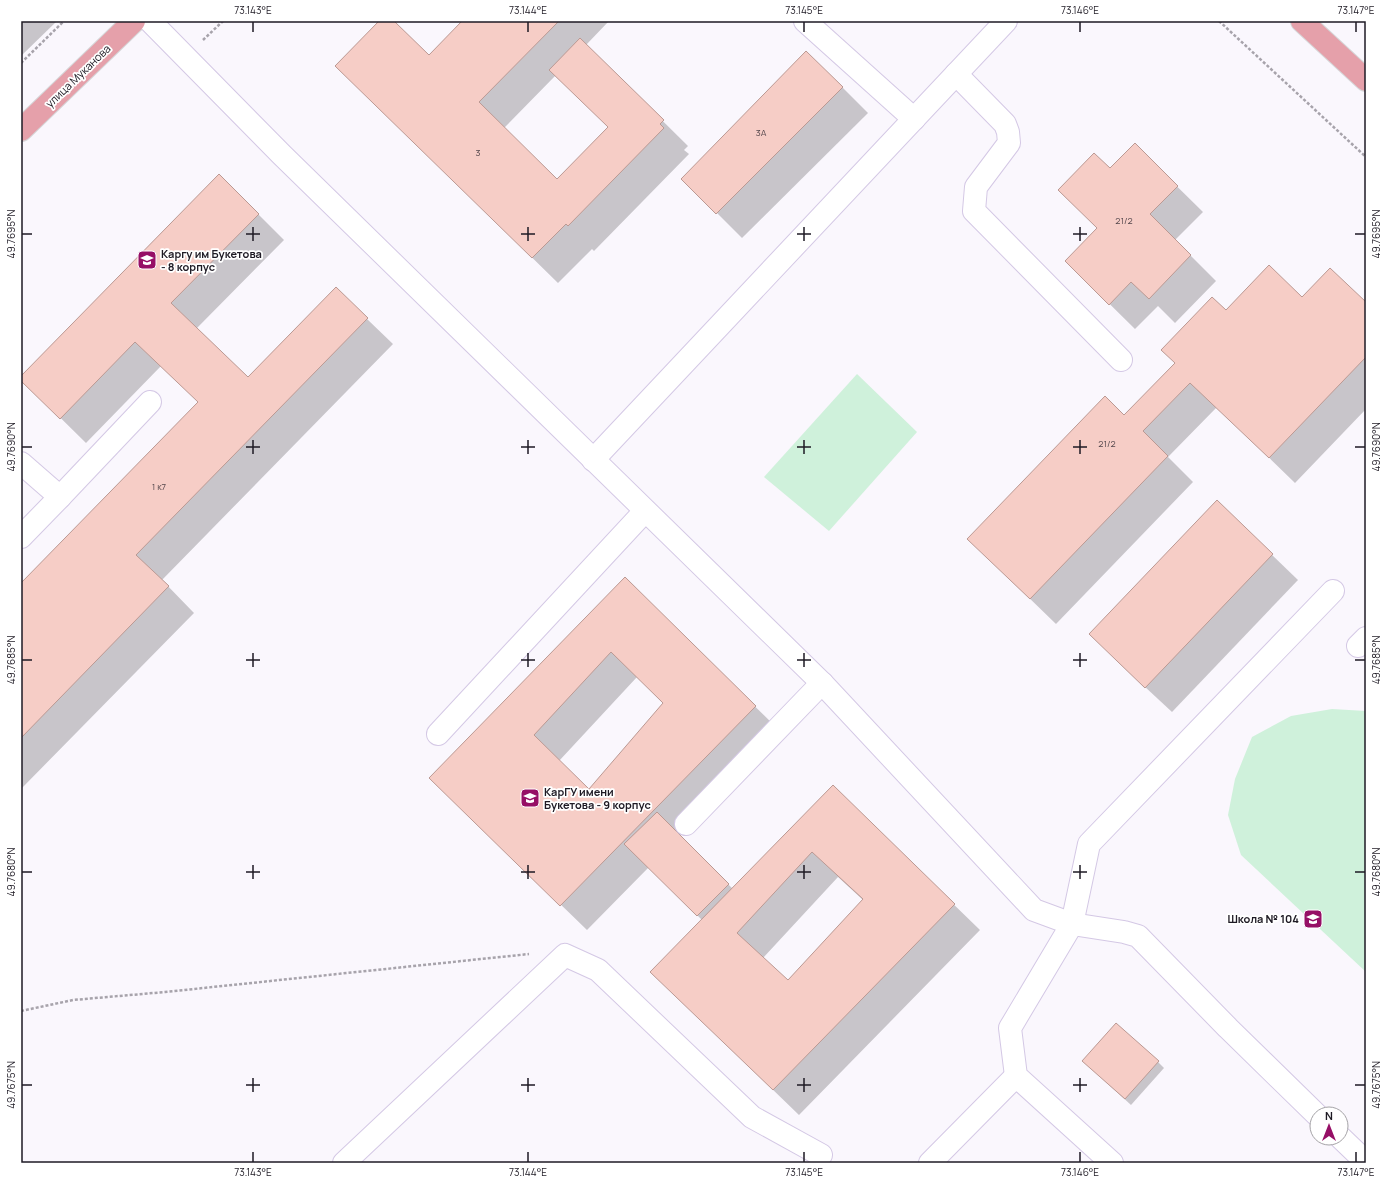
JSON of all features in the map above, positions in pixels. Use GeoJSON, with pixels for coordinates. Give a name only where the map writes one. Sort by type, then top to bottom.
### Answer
{"type":"FeatureCollection","features":[{"type":"Feature","properties":{"kind":"main road","name":"улица Муканова"},"geometry":{"type":"LineString","coordinates":[[21,130],[134,21]]}},
{"type":"Feature","properties":{"kind":"main road"},"geometry":{"type":"LineString","coordinates":[[1302,21],[1366,80]]}},
{"type":"Feature","properties":{"kind":"lane"},"geometry":{"type":"LineString","coordinates":[[150,21],[288,160],[822,683],[1034,910],[1072,924],[1124,932],[1138,936],[1228,1028],[1309,1107]]}},
{"type":"Feature","properties":{"kind":"lane"},"geometry":{"type":"LineString","coordinates":[[805,21],[914,119]]}},
{"type":"Feature","properties":{"kind":"lane"},"geometry":{"type":"LineString","coordinates":[[593,460],[1006,21]]}},
{"type":"Feature","properties":{"kind":"lane"},"geometry":{"type":"LineString","coordinates":[[956,74],[1005,124],[1008,132],[1009,143],[976,187],[974,211],[1121,360]]}},
{"type":"Feature","properties":{"kind":"lane"},"geometry":{"type":"LineString","coordinates":[[21,537],[150,402]]}},
{"type":"Feature","properties":{"kind":"lane"},"geometry":{"type":"LineString","coordinates":[[21,463],[60,497]]}},
{"type":"Feature","properties":{"kind":"lane"},"geometry":{"type":"LineString","coordinates":[[438,734],[645,511]]}},
{"type":"Feature","properties":{"kind":"lane"},"geometry":{"type":"LineString","coordinates":[[1112,1163],[1016,1076],[1010,1028],[1072,924],[1089,844],[1333,591]]}},
{"type":"Feature","properties":{"kind":"lane"},"geometry":{"type":"LineString","coordinates":[[686,824],[822,683]]}},
{"type":"Feature","properties":{"kind":"lane"},"geometry":{"type":"LineString","coordinates":[[344,1163],[565,956],[598,970],[752,1117],[821,1155]]}},
{"type":"Feature","properties":{"kind":"lane"},"geometry":{"type":"LineString","coordinates":[[930,1163],[1016,1076]]}},
{"type":"Feature","properties":{"kind":"lane"},"geometry":{"type":"LineString","coordinates":[[1349,1146],[1366,1162]]}},
{"type":"Feature","properties":{"kind":"path"},"geometry":{"type":"LineString","coordinates":[[21,63],[64,21]]}},
{"type":"Feature","properties":{"kind":"path"},"geometry":{"type":"LineString","coordinates":[[1219,21],[1366,157]]}},
{"type":"Feature","properties":{"kind":"path"},"geometry":{"type":"LineString","coordinates":[[21,1011],[73,1000],[164,992],[544,952],[565,956]]}},
{"type":"Feature","properties":{"kind":"green space"},"geometry":{"type":"Polygon","coordinates":[[[857,374],[917,432],[829,531],[764,477],[857,374]]]}},
{"type":"Feature","properties":{"kind":"green space","name":"Школа № 104"},"geometry":{"type":"Polygon","coordinates":[[[1332,709],[1366,711],[1366,972],[1241,855],[1228,815],[1235,779],[1252,737],[1291,716],[1332,709]]]}},
{"type":"Feature","properties":{"kind":"building"},"geometry":{"type":"Polygon","coordinates":[[[379,21],[394,21],[429,55],[462,21],[559,21],[479,102],[557,179],[608,127],[549,70],[580,38],[664,120],[660,124],[664,128],[568,226],[566,224],[532,258],[335,66],[379,21]]]}},
{"type":"Feature","properties":{"kind":"building"},"geometry":{"type":"Polygon","coordinates":[[[806,51],[843,87],[716,214],[681,179],[806,51]]]}},
{"type":"Feature","properties":{"kind":"building"},"geometry":{"type":"Polygon","coordinates":[[[1135,143],[1178,186],[1150,214],[1191,255],[1149,299],[1131,282],[1109,305],[1065,261],[1097,228],[1058,190],[1094,153],[1110,168],[1135,143]]]}},
{"type":"Feature","properties":{"kind":"building"},"geometry":{"type":"Polygon","coordinates":[[[219,174],[259,214],[171,303],[248,377],[336,287],[368,318],[136,555],[169,586],[21,738],[21,583],[198,402],[135,342],[60,419],[21,381],[21,376],[219,174]]]}},
{"type":"Feature","properties":{"kind":"building"},"geometry":{"type":"Polygon","coordinates":[[[1269,265],[1302,297],[1330,268],[1366,302],[1366,357],[1269,458],[1190,383],[1143,431],[1168,456],[1030,599],[967,539],[1105,396],[1124,415],[1175,363],[1161,350],[1212,297],[1226,310],[1269,265]]]}},
{"type":"Feature","properties":{"kind":"building"},"geometry":{"type":"Polygon","coordinates":[[[1217,500],[1273,554],[1145,688],[1089,634],[1217,500]]]}},
{"type":"Feature","properties":{"kind":"building"},"geometry":{"type":"Polygon","coordinates":[[[625,577],[756,706],[560,906],[429,778],[625,577]],[[611,652],[534,735],[589,789],[663,703],[611,652]]]}},
{"type":"Feature","properties":{"kind":"building"},"geometry":{"type":"Polygon","coordinates":[[[833,785],[955,904],[773,1090],[650,972],[833,785]],[[812,852],[737,933],[788,980],[863,899],[812,852]]]}},
{"type":"Feature","properties":{"kind":"building"},"geometry":{"type":"Polygon","coordinates":[[[657,812],[729,884],[697,916],[624,844],[657,812]]]}},
{"type":"Feature","properties":{"kind":"building"},"geometry":{"type":"Polygon","coordinates":[[[1116,1023],[1159,1061],[1125,1099],[1082,1061],[1116,1023]]]}},
{"type":"Feature","properties":{"kind":"place","name":"Каргу им Букетова - 8 корпус"},"geometry":{"type":"Point","coordinates":[147,260]}},
{"type":"Feature","properties":{"kind":"place","name":"КарГУ имени Букетова - 9 корпус"},"geometry":{"type":"Point","coordinates":[530,798]}},
{"type":"Feature","properties":{"kind":"place","name":"Школа № 104"},"geometry":{"type":"Point","coordinates":[1313,919]}}]}
